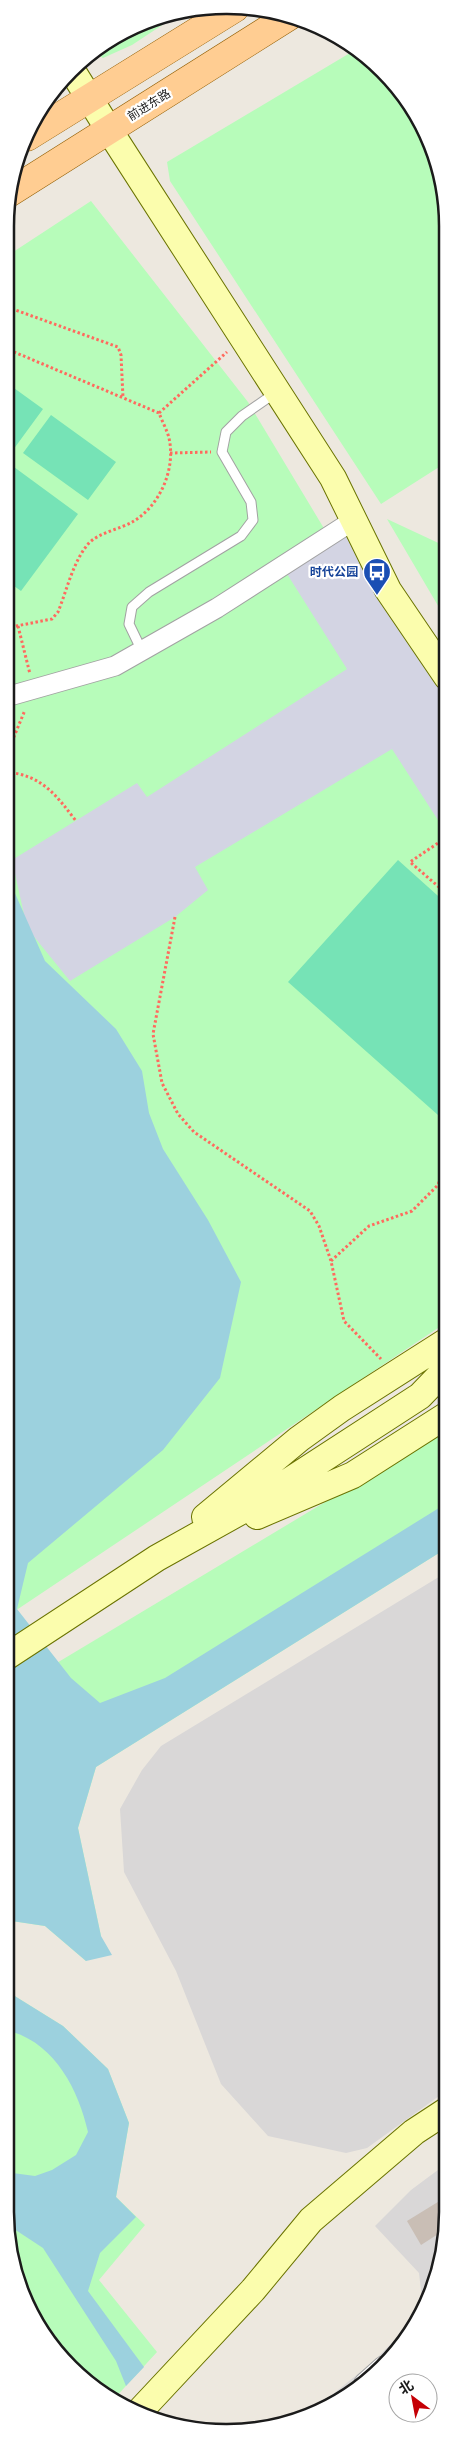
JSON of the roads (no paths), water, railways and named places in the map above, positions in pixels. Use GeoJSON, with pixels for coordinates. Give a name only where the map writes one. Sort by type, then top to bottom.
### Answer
{"type":"FeatureCollection","features":[{"type":"Feature","properties":{"kind":"main road"},"geometry":{"type":"LineString","coordinates":[[36,131],[225,14]]}},
{"type":"Feature","properties":{"kind":"main road","name":"前进东路"},"geometry":{"type":"LineString","coordinates":[[18,188],[282,21]]}},
{"type":"Feature","properties":{"kind":"street"},"geometry":{"type":"LineString","coordinates":[[76,76],[333,478],[388,590],[439,664]]}},
{"type":"Feature","properties":{"kind":"street"},"geometry":{"type":"LineString","coordinates":[[14,695],[115,666],[217,608],[354,520]]}},
{"type":"Feature","properties":{"kind":"street"},"geometry":{"type":"LineString","coordinates":[[157,1558],[299,1439],[395,1373],[439,1346]]}},
{"type":"Feature","properties":{"kind":"street"},"geometry":{"type":"LineString","coordinates":[[14,1652],[157,1558],[252,1505],[420,1396],[439,1376]]}},
{"type":"Feature","properties":{"kind":"street"},"geometry":{"type":"LineString","coordinates":[[420,1396],[439,1390]]}},
{"type":"Feature","properties":{"kind":"street"},"geometry":{"type":"LineString","coordinates":[[157,1558],[353,1475],[439,1420]]}},
{"type":"Feature","properties":{"kind":"street"},"geometry":{"type":"LineString","coordinates":[[143,2407],[253,2290],[310,2220],[414,2132],[439,2116]]}},
{"type":"Feature","properties":{"kind":"lane"},"geometry":{"type":"LineString","coordinates":[[142,651],[129,624],[132,607],[149,592],[241,536],[253,520],[251,502],[222,452],[226,432],[242,416],[277,391]]}},
{"type":"Feature","properties":{"kind":"water"},"geometry":{"type":"Polygon","coordinates":[[[14,891],[45,961],[116,1029],[142,1071],[149,1113],[163,1149],[208,1220],[241,1282],[220,1378],[163,1450],[28,1563],[17,1609],[71,1678],[100,1703],[165,1678],[439,1508],[439,1553],[96,1767],[78,1828],[101,1936],[112,1955],[86,1961],[45,1926],[14,1921],[14,891]]]}},
{"type":"Feature","properties":{"kind":"water"},"geometry":{"type":"Polygon","coordinates":[[[14,1996],[63,2026],[108,2069],[129,2123],[116,2197],[136,2217],[100,2253],[88,2291],[144,2367],[126,2386],[116,2361],[43,2248],[15,2229],[14,2173],[35,2176],[52,2170],[76,2155],[88,2132],[78,2099],[61,2068],[37,2044],[14,2033],[14,1996]]]}},
{"type":"Feature","properties":{"kind":"place","name":"时代公园"},"geometry":{"type":"Point","coordinates":[377,596]}}]}
